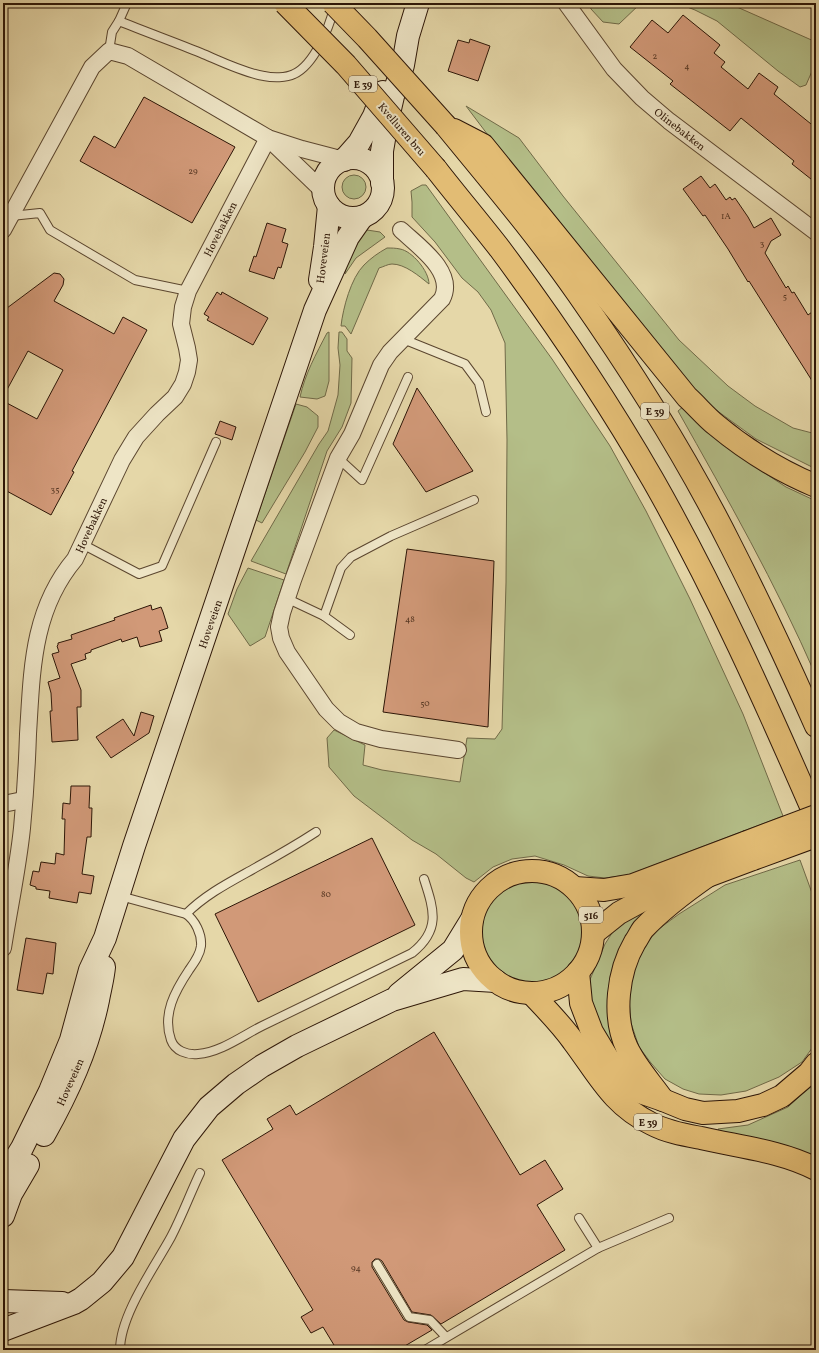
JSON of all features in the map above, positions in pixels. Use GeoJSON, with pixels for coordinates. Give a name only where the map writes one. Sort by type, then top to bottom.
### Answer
{"type":"FeatureCollection","features":[{"type":"Feature","properties":{"kind":"main road","name":"Kvelluren bru"},"geometry":{"type":"LineString","coordinates":[[285,3],[346,65],[436,169],[499,248],[541,306],[594,384],[653,480],[699,567],[751,671],[790,760]]}},
{"type":"Feature","properties":{"kind":"main road","name":"E 39"},"geometry":{"type":"LineString","coordinates":[[334,3],[446,126],[511,205],[576,292],[649,402],[731,545],[786,658],[816,726]]}},
{"type":"Feature","properties":{"kind":"main road"},"geometry":{"type":"LineString","coordinates":[[382,182],[378,171],[370,163],[358,158],[344,160],[333,165],[326,174],[323,184],[326,199],[338,214],[349,218],[362,217],[371,212],[378,205],[382,195],[382,182],[382,151],[387,122],[393,96],[403,65],[408,36],[418,3]]}},
{"type":"Feature","properties":{"kind":"main road"},"geometry":{"type":"LineString","coordinates":[[344,160],[359,143],[374,116],[395,60],[408,36]]}},
{"type":"Feature","properties":{"kind":"main road","name":"E 39"},"geometry":{"type":"LineString","coordinates":[[446,126],[483,145],[687,397],[715,424],[754,454],[805,482],[816,486]]}},
{"type":"Feature","properties":{"kind":"main road","name":"Hoveveien"},"geometry":{"type":"LineString","coordinates":[[315,310],[325,247],[326,199]]}},
{"type":"Feature","properties":{"kind":"main road","name":"Hoveveien"},"geometry":{"type":"LineString","coordinates":[[3,1179],[22,1148],[50,1091],[71,1040],[90,970],[105,938],[315,310],[348,237],[362,217]]}},
{"type":"Feature","properties":{"kind":"main road","name":"E 39"},"geometry":{"type":"LineString","coordinates":[[790,760],[816,817]]}},
{"type":"Feature","properties":{"kind":"main road","name":"E 39"},"geometry":{"type":"LineString","coordinates":[[790,760],[816,848]]}},
{"type":"Feature","properties":{"kind":"main road","name":"516"},"geometry":{"type":"LineString","coordinates":[[594,933],[619,913],[641,900],[709,875],[750,850],[816,817]]}},
{"type":"Feature","properties":{"kind":"main road","name":"516"},"geometry":{"type":"LineString","coordinates":[[575,888],[604,890],[633,885],[750,850],[816,836]]}},
{"type":"Feature","properties":{"kind":"main road","name":"516"},"geometry":{"type":"LineString","coordinates":[[524,870],[542,871],[560,877],[575,888],[586,901],[592,917],[594,933],[590,954],[578,972],[565,984],[549,991],[531,993],[512,990],[496,982],[482,968],[476,959],[470,937],[472,919],[478,901],[490,886],[506,876],[524,870]]}},
{"type":"Feature","properties":{"kind":"main road","name":"E 39"},"geometry":{"type":"LineString","coordinates":[[664,1100],[635,1063],[626,1046],[619,1014],[621,977],[629,952],[642,930],[674,900],[709,875]]}},
{"type":"Feature","properties":{"kind":"main road"},"geometry":{"type":"LineString","coordinates":[[392,1000],[453,950],[472,919]]}},
{"type":"Feature","properties":{"kind":"main road","name":"Hoveveien"},"geometry":{"type":"LineString","coordinates":[[3,1216],[11,1194],[64,1100],[78,1067],[94,1022],[103,975],[105,938]]}},
{"type":"Feature","properties":{"kind":"main road","name":"E 39"},"geometry":{"type":"LineString","coordinates":[[578,972],[581,1003],[592,1032],[607,1057],[623,1078],[640,1092],[685,1109],[703,1113],[738,1111],[763,1104],[782,1096],[809,1073],[816,1064]]}},
{"type":"Feature","properties":{"kind":"main road"},"geometry":{"type":"LineString","coordinates":[[3,1330],[74,1303],[102,1282],[123,1257],[184,1139],[210,1107],[236,1084],[262,1066],[297,1046],[392,1000],[463,979],[496,982]]}},
{"type":"Feature","properties":{"kind":"main road","name":"E 39"},"geometry":{"type":"LineString","coordinates":[[531,993],[556,1019],[614,1098],[631,1112],[651,1124],[668,1131],[763,1151],[808,1165],[816,1169]]}},
{"type":"Feature","properties":{"kind":"main road"},"geometry":{"type":"LineString","coordinates":[[3,1301],[74,1303]]}},
{"type":"Feature","properties":{"kind":"street","name":"Olinebakken"},"geometry":{"type":"LineString","coordinates":[[566,3],[614,69],[642,98],[669,121],[816,232]]}},
{"type":"Feature","properties":{"kind":"street"},"geometry":{"type":"LineString","coordinates":[[3,230],[92,68],[109,51],[128,56],[268,138],[344,160]]}},
{"type":"Feature","properties":{"kind":"street"},"geometry":{"type":"LineString","coordinates":[[268,138],[326,199]]}},
{"type":"Feature","properties":{"kind":"street","name":"Hovebakken"},"geometry":{"type":"LineString","coordinates":[[3,948],[22,829],[29,706],[35,648],[42,618],[52,594],[64,572],[75,559],[122,460],[136,437],[175,397],[183,384],[189,360],[188,348],[181,324],[183,308],[188,291],[268,138]]}},
{"type":"Feature","properties":{"kind":"street"},"geometry":{"type":"LineString","coordinates":[[401,230],[435,262],[440,269],[445,280],[445,293],[442,299],[390,352],[381,365],[352,434],[338,458],[293,580],[279,627],[281,638],[287,652],[326,709],[339,722],[356,732],[381,739],[458,750]]}},
{"type":"Feature","properties":{"kind":"street"},"geometry":{"type":"LineString","coordinates":[[3,804],[23,800]]}},
{"type":"Feature","properties":{"kind":"lane"},"geometry":{"type":"LineString","coordinates":[[109,51],[112,32],[127,3]]}},
{"type":"Feature","properties":{"kind":"lane"},"geometry":{"type":"LineString","coordinates":[[119,21],[231,66],[264,76],[283,77],[295,74],[312,59],[330,22],[334,3]]}},
{"type":"Feature","properties":{"kind":"lane"},"geometry":{"type":"LineString","coordinates":[[11,216],[40,213],[50,230],[135,280],[188,291]]}},
{"type":"Feature","properties":{"kind":"lane"},"geometry":{"type":"LineString","coordinates":[[403,339],[465,364],[479,383],[486,412]]}},
{"type":"Feature","properties":{"kind":"lane"},"geometry":{"type":"LineString","coordinates":[[338,458],[362,480],[408,377]]}},
{"type":"Feature","properties":{"kind":"lane"},"geometry":{"type":"LineString","coordinates":[[82,544],[139,574],[162,566],[216,442]]}},
{"type":"Feature","properties":{"kind":"lane"},"geometry":{"type":"LineString","coordinates":[[324,616],[341,568],[351,557],[391,536],[474,500]]}},
{"type":"Feature","properties":{"kind":"lane"},"geometry":{"type":"LineString","coordinates":[[288,599],[324,616],[350,635]]}},
{"type":"Feature","properties":{"kind":"lane"},"geometry":{"type":"LineString","coordinates":[[186,914],[198,902],[213,891],[288,850],[316,832]]}},
{"type":"Feature","properties":{"kind":"lane"},"geometry":{"type":"LineString","coordinates":[[119,896],[186,914],[191,918],[197,928],[201,946],[199,955],[181,982],[171,1002],[168,1024],[169,1034],[173,1045],[180,1051],[187,1054],[199,1054],[220,1048],[412,953],[422,945],[428,937],[432,924],[432,905],[424,879]]}},
{"type":"Feature","properties":{"kind":"lane"},"geometry":{"type":"LineString","coordinates":[[120,1350],[120,1342],[130,1309],[171,1236],[200,1173]]}},
{"type":"Feature","properties":{"kind":"lane"},"geometry":{"type":"LineString","coordinates":[[579,1218],[598,1248]]}},
{"type":"Feature","properties":{"kind":"lane"},"geometry":{"type":"LineString","coordinates":[[425,1350],[598,1248],[669,1218]]}},
{"type":"Feature","properties":{"kind":"lane"},"geometry":{"type":"LineString","coordinates":[[378,1264],[409,1317],[430,1320],[446,1337]]}},
{"type":"Feature","properties":{"kind":"green space"},"geometry":{"type":"Polygon","coordinates":[[[589,3],[641,3],[619,24],[603,22],[591,9],[589,3]]]}},
{"type":"Feature","properties":{"kind":"green space"},"geometry":{"type":"Polygon","coordinates":[[[677,3],[728,3],[816,42],[816,62],[806,85],[800,87],[717,21],[677,3]]]}},
{"type":"Feature","properties":{"kind":"green space"},"geometry":{"type":"Polygon","coordinates":[[[466,106],[519,138],[563,196],[679,340],[728,386],[755,406],[793,428],[816,434],[816,469],[756,439],[712,407],[683,378],[497,147],[466,106]]]}},
{"type":"Feature","properties":{"kind":"green space"},"geometry":{"type":"Polygon","coordinates":[[[354,175],[359,176],[365,182],[365,192],[359,198],[354,199],[349,198],[343,192],[342,187],[343,182],[349,176],[354,175]]]}},
{"type":"Feature","properties":{"kind":"green space"},"geometry":{"type":"Polygon","coordinates":[[[422,185],[426,185],[552,359],[610,446],[646,511],[690,599],[743,714],[783,816],[628,875],[605,878],[588,876],[564,865],[535,856],[512,859],[493,867],[474,882],[466,878],[436,854],[412,840],[354,796],[329,767],[327,738],[334,730],[365,745],[363,765],[382,770],[460,782],[467,738],[495,739],[502,729],[506,583],[507,440],[505,343],[491,310],[478,292],[462,278],[435,242],[412,217],[411,191],[422,185]]]}},
{"type":"Feature","properties":{"kind":"green space"},"geometry":{"type":"Polygon","coordinates":[[[367,230],[380,232],[385,237],[356,258],[345,274],[348,256],[359,235],[367,230]]]}},
{"type":"Feature","properties":{"kind":"green space"},"geometry":{"type":"Polygon","coordinates":[[[387,248],[397,248],[410,253],[423,268],[429,284],[412,271],[402,266],[390,264],[379,268],[351,334],[345,326],[341,326],[346,302],[355,277],[364,265],[387,248]]]}},
{"type":"Feature","properties":{"kind":"green space"},"geometry":{"type":"Polygon","coordinates":[[[329,332],[329,381],[325,396],[317,399],[300,397],[311,364],[327,333],[329,332]]]}},
{"type":"Feature","properties":{"kind":"green space"},"geometry":{"type":"Polygon","coordinates":[[[339,332],[342,332],[347,339],[347,351],[352,358],[351,403],[342,427],[327,451],[286,574],[251,561],[328,431],[338,395],[340,365],[338,348],[339,332]]]}},
{"type":"Feature","properties":{"kind":"green space"},"geometry":{"type":"Polygon","coordinates":[[[296,404],[307,407],[318,416],[318,427],[305,452],[262,523],[256,520],[296,404]]]}},
{"type":"Feature","properties":{"kind":"green space"},"geometry":{"type":"Polygon","coordinates":[[[685,405],[745,460],[786,487],[816,501],[816,676],[768,575],[678,411],[685,405]]]}},
{"type":"Feature","properties":{"kind":"green space"},"geometry":{"type":"Polygon","coordinates":[[[248,568],[284,580],[265,637],[250,646],[228,614],[237,589],[248,568]]]}},
{"type":"Feature","properties":{"kind":"green space"},"geometry":{"type":"Polygon","coordinates":[[[800,860],[816,904],[815,1044],[802,1062],[779,1077],[746,1091],[721,1095],[699,1094],[683,1089],[665,1079],[639,1047],[631,1023],[629,998],[631,977],[637,959],[646,943],[660,928],[679,914],[725,885],[800,860]]]}},
{"type":"Feature","properties":{"kind":"green space"},"geometry":{"type":"Polygon","coordinates":[[[531,879],[551,883],[560,887],[568,894],[575,902],[579,911],[583,931],[579,951],[575,960],[568,968],[560,975],[551,979],[531,983],[511,979],[502,975],[494,968],[487,960],[483,951],[479,931],[483,911],[487,902],[494,894],[502,887],[511,883],[531,879]]]}},
{"type":"Feature","properties":{"kind":"green space"},"geometry":{"type":"Polygon","coordinates":[[[655,900],[634,928],[622,1065],[590,1010],[589,982],[605,944],[619,922],[655,900]]]}},
{"type":"Feature","properties":{"kind":"green space"},"geometry":{"type":"Polygon","coordinates":[[[816,1081],[816,1161],[720,1134],[718,1129],[748,1125],[788,1107],[816,1081]]]}},
{"type":"Feature","properties":{"kind":"building"},"geometry":{"type":"Polygon","coordinates":[[[683,15],[720,45],[714,53],[725,62],[721,67],[748,89],[759,73],[778,87],[774,94],[816,128],[816,183],[792,164],[794,161],[741,118],[730,131],[670,84],[673,81],[630,47],[652,20],[668,33],[683,15]]]}},
{"type":"Feature","properties":{"kind":"building"},"geometry":{"type":"Polygon","coordinates":[[[470,39],[490,46],[478,81],[448,71],[458,40],[469,43],[470,39]]]}},
{"type":"Feature","properties":{"kind":"building"},"geometry":{"type":"Polygon","coordinates":[[[144,97],[235,147],[192,223],[80,161],[94,136],[115,148],[144,97]]]}},
{"type":"Feature","properties":{"kind":"building"},"geometry":{"type":"Polygon","coordinates":[[[701,176],[710,188],[715,184],[726,200],[730,197],[732,200],[735,198],[754,228],[771,218],[781,235],[771,241],[765,253],[786,288],[788,286],[792,293],[794,292],[808,315],[816,309],[816,387],[728,249],[705,215],[703,216],[683,189],[701,176]]]}},
{"type":"Feature","properties":{"kind":"building"},"geometry":{"type":"Polygon","coordinates":[[[267,223],[286,229],[282,242],[288,244],[281,268],[278,267],[274,279],[249,271],[254,256],[256,257],[267,223]]]}},
{"type":"Feature","properties":{"kind":"building"},"geometry":{"type":"Polygon","coordinates":[[[54,273],[60,274],[64,279],[63,285],[54,301],[114,334],[123,317],[147,330],[72,471],[74,472],[51,515],[3,489],[3,401],[37,419],[63,370],[28,351],[3,397],[3,311],[54,273]]]}},
{"type":"Feature","properties":{"kind":"building"},"geometry":{"type":"Polygon","coordinates":[[[217,292],[221,295],[222,292],[268,318],[253,345],[207,320],[209,317],[204,314],[217,292]]]}},
{"type":"Feature","properties":{"kind":"building"},"geometry":{"type":"Polygon","coordinates":[[[417,388],[473,471],[426,492],[393,444],[417,388]]]}},
{"type":"Feature","properties":{"kind":"building"},"geometry":{"type":"Polygon","coordinates":[[[220,421],[236,427],[232,440],[215,434],[220,421]]]}},
{"type":"Feature","properties":{"kind":"building"},"geometry":{"type":"Polygon","coordinates":[[[407,549],[494,561],[488,727],[383,712],[407,549]]]}},
{"type":"Feature","properties":{"kind":"building"},"geometry":{"type":"Polygon","coordinates":[[[151,605],[152,610],[161,607],[168,628],[159,631],[162,641],[140,647],[137,637],[122,642],[121,639],[91,650],[91,652],[85,654],[86,659],[71,664],[81,690],[81,707],[77,707],[78,740],[52,742],[50,711],[52,711],[51,693],[48,682],[60,678],[52,654],[59,652],[57,646],[58,643],[72,639],[71,635],[115,620],[114,618],[151,605]]]}},
{"type":"Feature","properties":{"kind":"building"},"geometry":{"type":"Polygon","coordinates":[[[141,712],[154,716],[149,733],[111,758],[96,737],[123,719],[134,736],[141,712]]]}},
{"type":"Feature","properties":{"kind":"building"},"geometry":{"type":"Polygon","coordinates":[[[71,786],[90,786],[89,808],[92,808],[91,837],[87,837],[82,874],[94,876],[91,894],[79,892],[77,903],[49,898],[50,891],[36,889],[36,887],[30,885],[33,871],[39,872],[41,862],[55,864],[56,853],[64,855],[65,819],[62,819],[63,803],[70,804],[71,786]]]}},
{"type":"Feature","properties":{"kind":"building"},"geometry":{"type":"Polygon","coordinates":[[[372,838],[415,925],[258,1002],[215,914],[372,838]]]}},
{"type":"Feature","properties":{"kind":"building"},"geometry":{"type":"Polygon","coordinates":[[[26,938],[56,943],[53,974],[47,973],[43,994],[17,990],[26,938]]]}},
{"type":"Feature","properties":{"kind":"building"},"geometry":{"type":"Polygon","coordinates":[[[434,1032],[520,1175],[545,1160],[563,1189],[537,1205],[565,1250],[441,1324],[431,1315],[412,1312],[382,1261],[375,1259],[372,1262],[372,1267],[404,1320],[427,1325],[432,1330],[398,1350],[337,1350],[323,1327],[311,1333],[301,1317],[313,1310],[222,1160],[273,1129],[267,1119],[290,1105],[296,1115],[434,1032]]]}}]}
